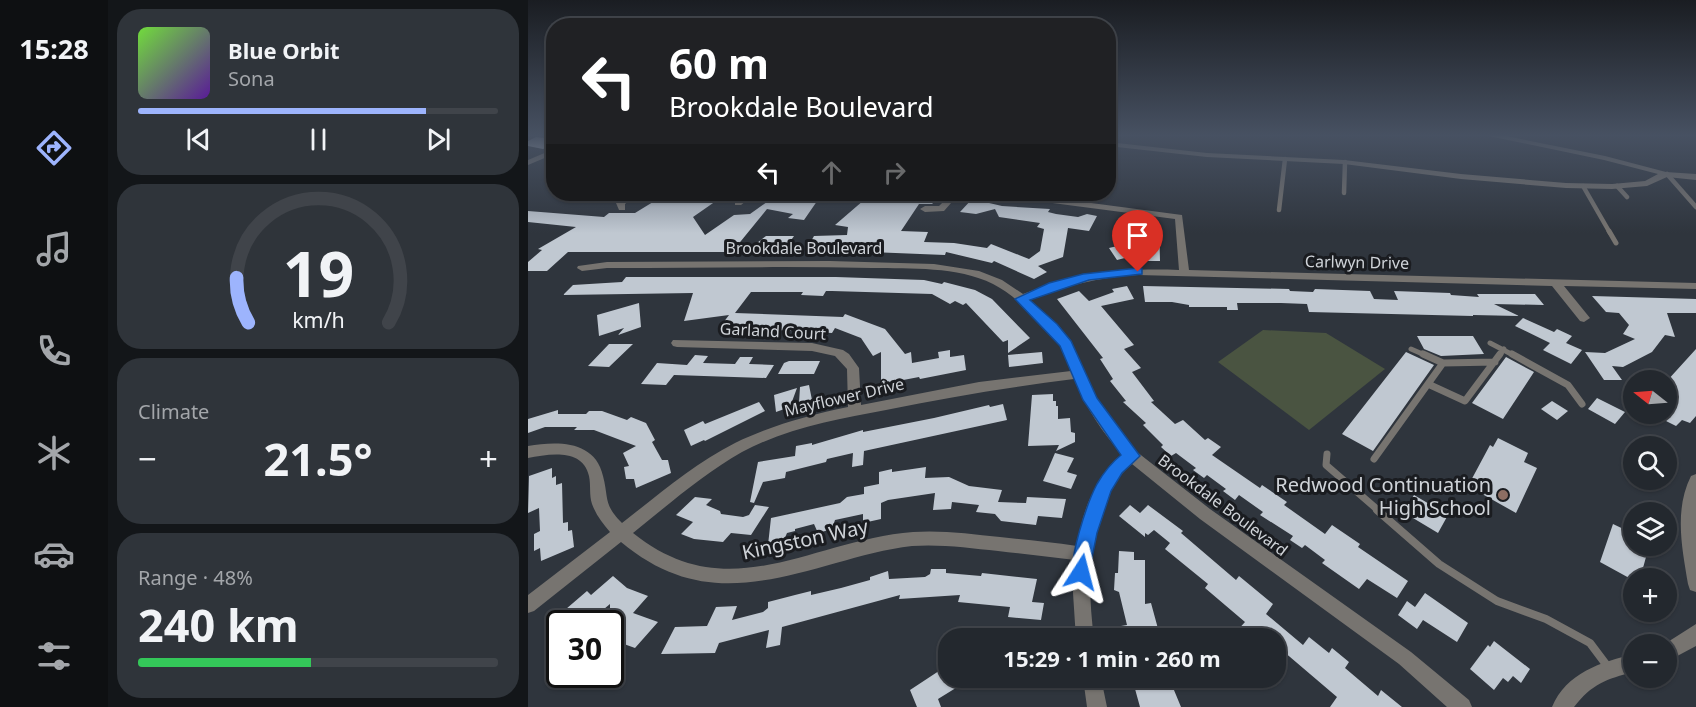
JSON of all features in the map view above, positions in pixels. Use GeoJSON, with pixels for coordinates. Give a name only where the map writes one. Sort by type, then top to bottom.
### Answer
{"type":"FeatureCollection","features":[{"type":"Feature","properties":{"kind":"street"},"geometry":{"type":"LineString","coordinates":[[1389,167],[1583,186],[1642,185],[1662,178],[1666,174]]}},
{"type":"Feature","properties":{"kind":"street"},"geometry":{"type":"LineString","coordinates":[[1639,167],[1666,174],[1696,177]]}},
{"type":"Feature","properties":{"kind":"street"},"geometry":{"type":"LineString","coordinates":[[622,201],[622,208]]}},
{"type":"Feature","properties":{"kind":"street"},"geometry":{"type":"LineString","coordinates":[[925,209],[941,209],[949,201]]}},
{"type":"Feature","properties":{"kind":"street"},"geometry":{"type":"LineString","coordinates":[[1057,201],[1179,218],[1184,273]]}},
{"type":"Feature","properties":{"kind":"street","name":"Brookdale Boulevard"},"geometry":{"type":"LineString","coordinates":[[582,268],[619,264],[830,264],[934,267],[961,270],[987,277],[1007,287],[1059,334],[1066,344],[1096,411],[1132,456],[1205,514],[1405,658],[1462,707]]}},
{"type":"Feature","properties":{"kind":"street","name":"Carlwyn Drive"},"geometry":{"type":"LineString","coordinates":[[1021,299],[1071,280],[1105,273],[1696,286]]}},
{"type":"Feature","properties":{"kind":"street"},"geometry":{"type":"LineString","coordinates":[[1556,282],[1584,318]]}},
{"type":"Feature","properties":{"kind":"street","name":"Garland Court"},"geometry":{"type":"LineString","coordinates":[[677,343],[812,347],[839,353],[850,362],[855,375],[855,411]]}},
{"type":"Feature","properties":{"kind":"street","name":"Mayflower Drive"},"geometry":{"type":"LineString","coordinates":[[528,605],[677,488],[738,448],[789,427],[855,411],[988,385],[1062,378],[1079,374]]}},
{"type":"Feature","properties":{"kind":"street","name":"Kingston Way"},"geometry":{"type":"LineString","coordinates":[[528,452],[566,449],[583,454],[589,459],[596,474],[600,505],[622,532],[645,550],[674,567],[705,575],[768,572],[885,543],[922,538],[959,539],[1083,554]]}},
{"type":"Feature","properties":{"kind":"street"},"geometry":{"type":"LineString","coordinates":[[1085,628],[1081,599],[1083,554],[1093,513],[1103,489],[1116,468],[1132,456]]}},
{"type":"Feature","properties":{"kind":"street"},"geometry":{"type":"LineString","coordinates":[[1696,480],[1690,494],[1688,511],[1696,584]]}},
{"type":"Feature","properties":{"kind":"street"},"geometry":{"type":"LineString","coordinates":[[1677,647],[1691,639],[1696,633]]}},
{"type":"Feature","properties":{"kind":"street"},"geometry":{"type":"LineString","coordinates":[[1562,707],[1586,678],[1623,666]]}},
{"type":"Feature","properties":{"kind":"street"},"geometry":{"type":"LineString","coordinates":[[1092,688],[1093,706]]}},
{"type":"Feature","properties":{"kind":"lane"},"geometry":{"type":"LineString","coordinates":[[1279,210],[1284,167]]}},
{"type":"Feature","properties":{"kind":"lane"},"geometry":{"type":"LineString","coordinates":[[1344,193],[1345,167]]}},
{"type":"Feature","properties":{"kind":"lane"},"geometry":{"type":"LineString","coordinates":[[1666,174],[1679,185],[1696,207]]}},
{"type":"Feature","properties":{"kind":"lane"},"geometry":{"type":"LineString","coordinates":[[1583,186],[1616,243]]}},
{"type":"Feature","properties":{"kind":"lane"},"geometry":{"type":"LineString","coordinates":[[1617,186],[1627,196]]}},
{"type":"Feature","properties":{"kind":"lane"},"geometry":{"type":"LineString","coordinates":[[1490,343],[1568,385],[1582,404]]}},
{"type":"Feature","properties":{"kind":"lane"},"geometry":{"type":"LineString","coordinates":[[1411,349],[1443,363],[1495,362]]}},
{"type":"Feature","properties":{"kind":"lane"},"geometry":{"type":"LineString","coordinates":[[1428,384],[1465,401],[1504,349]]}},
{"type":"Feature","properties":{"kind":"lane"},"geometry":{"type":"LineString","coordinates":[[1374,459],[1443,363]]}},
{"type":"Feature","properties":{"kind":"lane"},"geometry":{"type":"LineString","coordinates":[[1327,454],[1326,465],[1439,564],[1497,601],[1546,620],[1590,643],[1610,669]]}},
{"type":"Feature","properties":{"kind":"green space"},"geometry":{"type":"Polygon","coordinates":[[[1263,330],[1326,333],[1385,369],[1309,430],[1218,362],[1263,330]]]}},
{"type":"Feature","properties":{"kind":"building"},"geometry":{"type":"Polygon","coordinates":[[[655,201],[716,201],[693,217],[705,235],[734,215],[750,214],[768,201],[817,201],[804,220],[788,218],[793,214],[767,209],[732,252],[568,252],[547,271],[528,271],[528,262],[542,250],[538,249],[576,227],[528,222],[528,211],[604,217],[609,213],[635,213],[655,201]]]}},
{"type":"Feature","properties":{"kind":"building"},"geometry":{"type":"Polygon","coordinates":[[[863,201],[935,201],[932,204],[919,204],[901,231],[928,232],[924,242],[954,243],[987,248],[991,244],[1029,259],[1040,251],[1044,229],[1037,227],[1040,223],[999,217],[995,209],[976,214],[960,212],[970,201],[981,201],[1002,206],[1050,209],[1048,212],[1078,217],[1087,214],[1097,216],[1089,231],[1068,228],[1063,257],[1038,266],[1047,272],[1034,279],[994,261],[992,263],[946,252],[945,255],[821,250],[820,252],[805,252],[814,236],[847,235],[848,227],[835,225],[863,201]]]}},
{"type":"Feature","properties":{"kind":"building"},"geometry":{"type":"Polygon","coordinates":[[[1119,218],[1159,224],[1160,261],[1144,261],[1144,253],[1117,260],[1109,248],[1151,238],[1113,232],[1119,218]]]}},
{"type":"Feature","properties":{"kind":"building"},"geometry":{"type":"Polygon","coordinates":[[[766,236],[794,236],[783,252],[748,250],[766,236]]]}},
{"type":"Feature","properties":{"kind":"building"},"geometry":{"type":"Polygon","coordinates":[[[626,277],[836,277],[924,280],[942,284],[944,282],[975,290],[992,299],[1030,338],[1008,353],[1008,340],[1003,342],[966,303],[963,305],[955,301],[950,304],[932,294],[826,291],[823,296],[801,295],[803,292],[751,292],[735,313],[843,317],[845,314],[885,329],[905,354],[911,352],[912,363],[939,358],[938,352],[950,350],[950,357],[964,355],[966,370],[898,381],[898,388],[881,391],[881,352],[873,356],[861,338],[835,328],[832,333],[720,327],[729,315],[684,321],[693,293],[563,295],[573,285],[622,282],[626,277]]]}},
{"type":"Feature","properties":{"kind":"building"},"geometry":{"type":"Polygon","coordinates":[[[1127,286],[1134,299],[1101,306],[1134,345],[1124,349],[1141,368],[1132,372],[1154,401],[1151,402],[1175,424],[1183,420],[1205,440],[1208,438],[1221,447],[1212,455],[1260,488],[1262,485],[1287,502],[1284,505],[1325,534],[1332,525],[1360,544],[1358,547],[1408,581],[1397,598],[1367,579],[1359,589],[1322,563],[1325,560],[1305,545],[1302,548],[1290,540],[1293,536],[1260,515],[1263,512],[1239,495],[1235,500],[1223,491],[1226,489],[1207,475],[1204,478],[1193,470],[1196,468],[1176,453],[1171,456],[1161,447],[1163,445],[1143,425],[1146,423],[1123,402],[1126,401],[1110,381],[1113,379],[1100,359],[1103,358],[1057,299],[1079,291],[1089,301],[1114,292],[1112,289],[1127,286]]]}},
{"type":"Feature","properties":{"kind":"building"},"geometry":{"type":"Polygon","coordinates":[[[1143,286],[1289,289],[1290,291],[1313,292],[1315,289],[1370,291],[1374,299],[1398,300],[1394,291],[1450,293],[1451,295],[1479,297],[1477,294],[1535,294],[1544,305],[1494,304],[1519,316],[1309,312],[1307,304],[1281,303],[1237,303],[1238,310],[1227,310],[1227,307],[1189,307],[1189,305],[1172,302],[1145,302],[1143,286]]]}},
{"type":"Feature","properties":{"kind":"building"},"geometry":{"type":"Polygon","coordinates":[[[1592,296],[1696,299],[1696,313],[1667,313],[1675,337],[1665,335],[1652,352],[1623,367],[1612,366],[1622,380],[1604,380],[1585,352],[1605,353],[1635,339],[1623,334],[1629,325],[1619,313],[1606,312],[1592,296]]]}},
{"type":"Feature","properties":{"kind":"building"},"geometry":{"type":"Polygon","coordinates":[[[639,303],[641,327],[618,335],[624,328],[599,336],[597,315],[639,303]]]}},
{"type":"Feature","properties":{"kind":"building"},"geometry":{"type":"Polygon","coordinates":[[[1523,318],[1554,332],[1557,329],[1572,336],[1566,343],[1582,350],[1571,364],[1543,350],[1550,343],[1515,326],[1523,318]]]}},
{"type":"Feature","properties":{"kind":"building"},"geometry":{"type":"Polygon","coordinates":[[[1417,336],[1473,336],[1484,354],[1441,356],[1424,349],[1417,336]]]}},
{"type":"Feature","properties":{"kind":"building"},"geometry":{"type":"Polygon","coordinates":[[[609,344],[633,344],[609,367],[588,366],[609,344]]]}},
{"type":"Feature","properties":{"kind":"building"},"geometry":{"type":"Polygon","coordinates":[[[1696,349],[1696,416],[1690,423],[1682,420],[1676,426],[1672,424],[1677,424],[1677,370],[1696,349]]]}},
{"type":"Feature","properties":{"kind":"building"},"geometry":{"type":"Polygon","coordinates":[[[1042,352],[1043,363],[1009,367],[1008,355],[1042,352]]]}},
{"type":"Feature","properties":{"kind":"building"},"geometry":{"type":"Polygon","coordinates":[[[1406,352],[1434,365],[1373,451],[1342,434],[1406,352]]]}},
{"type":"Feature","properties":{"kind":"building"},"geometry":{"type":"Polygon","coordinates":[[[695,355],[708,356],[703,363],[735,364],[740,357],[753,357],[749,364],[774,365],[766,378],[674,375],[666,385],[641,384],[657,363],[687,365],[695,355]]]}},
{"type":"Feature","properties":{"kind":"building"},"geometry":{"type":"Polygon","coordinates":[[[1506,357],[1534,372],[1503,419],[1472,403],[1506,357]]]}},
{"type":"Feature","properties":{"kind":"building"},"geometry":{"type":"Polygon","coordinates":[[[820,361],[814,374],[778,374],[784,363],[820,361]]]}},
{"type":"Feature","properties":{"kind":"building"},"geometry":{"type":"Polygon","coordinates":[[[809,385],[812,400],[799,403],[800,387],[809,385]]]}},
{"type":"Feature","properties":{"kind":"building"},"geometry":{"type":"Polygon","coordinates":[[[797,388],[790,407],[776,412],[774,395],[797,388]]]}},
{"type":"Feature","properties":{"kind":"building"},"geometry":{"type":"Polygon","coordinates":[[[1053,394],[1053,401],[1056,401],[1056,406],[1058,406],[1058,419],[1070,418],[1071,432],[1075,433],[1075,442],[1056,451],[1059,445],[1028,446],[1032,395],[1053,394]]]}},
{"type":"Feature","properties":{"kind":"building"},"geometry":{"type":"Polygon","coordinates":[[[1597,398],[1623,411],[1623,414],[1615,424],[1588,409],[1597,398]]]}},
{"type":"Feature","properties":{"kind":"building"},"geometry":{"type":"Polygon","coordinates":[[[1552,401],[1568,411],[1557,420],[1541,409],[1552,401]]]}},
{"type":"Feature","properties":{"kind":"building"},"geometry":{"type":"Polygon","coordinates":[[[759,402],[765,411],[691,446],[684,430],[759,402]]]}},
{"type":"Feature","properties":{"kind":"building"},"geometry":{"type":"Polygon","coordinates":[[[1003,404],[1007,420],[864,451],[863,465],[852,467],[853,453],[786,472],[785,478],[763,482],[754,503],[750,502],[758,462],[795,456],[796,446],[812,443],[812,445],[863,430],[863,432],[1003,404]]]}},
{"type":"Feature","properties":{"kind":"building"},"geometry":{"type":"Polygon","coordinates":[[[558,410],[558,414],[586,414],[589,411],[602,411],[627,420],[631,417],[646,423],[655,440],[652,442],[662,460],[668,460],[671,473],[636,488],[634,479],[626,479],[624,467],[629,466],[623,453],[636,446],[594,430],[574,430],[577,427],[545,427],[528,433],[528,419],[558,410]]]}},
{"type":"Feature","properties":{"kind":"building"},"geometry":{"type":"Polygon","coordinates":[[[1498,438],[1528,453],[1524,462],[1537,468],[1516,513],[1468,486],[1490,445],[1493,447],[1498,438]]]}},
{"type":"Feature","properties":{"kind":"building"},"geometry":{"type":"Polygon","coordinates":[[[1055,453],[1074,458],[1067,472],[1077,475],[1071,489],[1043,481],[1055,453]]]}},
{"type":"Feature","properties":{"kind":"building"},"geometry":{"type":"Polygon","coordinates":[[[926,467],[925,478],[949,477],[969,486],[1002,490],[998,502],[1026,503],[1027,497],[1066,499],[1062,518],[1038,516],[1036,525],[1001,521],[995,514],[976,512],[979,505],[952,502],[951,509],[933,510],[935,493],[881,503],[881,519],[863,523],[863,514],[835,520],[832,529],[818,533],[814,524],[795,529],[787,533],[784,540],[768,545],[771,518],[840,503],[847,497],[864,494],[864,487],[879,484],[879,472],[926,467]]]}},
{"type":"Feature","properties":{"kind":"building"},"geometry":{"type":"Polygon","coordinates":[[[552,468],[552,478],[556,476],[556,485],[562,483],[563,523],[568,522],[568,531],[572,530],[574,547],[541,561],[540,548],[534,551],[534,534],[540,531],[539,508],[528,513],[529,476],[552,468]]]}},
{"type":"Feature","properties":{"kind":"building"},"geometry":{"type":"Polygon","coordinates":[[[1414,495],[1448,515],[1438,533],[1403,512],[1414,495]]]}},
{"type":"Feature","properties":{"kind":"building"},"geometry":{"type":"Polygon","coordinates":[[[695,497],[712,499],[706,505],[720,511],[721,514],[743,517],[749,515],[755,505],[769,507],[751,535],[731,533],[723,542],[694,539],[681,534],[693,522],[676,515],[695,497]]]}},
{"type":"Feature","properties":{"kind":"building"},"geometry":{"type":"Polygon","coordinates":[[[1130,505],[1140,513],[1148,505],[1183,531],[1181,533],[1236,580],[1239,576],[1273,604],[1266,614],[1283,628],[1240,628],[1245,622],[1205,588],[1208,584],[1165,549],[1170,543],[1154,530],[1148,535],[1145,533],[1145,537],[1119,516],[1130,505]]]}},
{"type":"Feature","properties":{"kind":"building"},"geometry":{"type":"Polygon","coordinates":[[[1613,524],[1623,529],[1623,556],[1646,556],[1643,568],[1623,568],[1623,575],[1600,562],[1613,524]]]}},
{"type":"Feature","properties":{"kind":"building"},"geometry":{"type":"Polygon","coordinates":[[[1119,551],[1134,552],[1134,560],[1145,560],[1145,604],[1151,603],[1158,628],[1121,628],[1121,626],[1127,625],[1119,592],[1114,590],[1115,573],[1118,573],[1119,551]]]}},
{"type":"Feature","properties":{"kind":"building"},"geometry":{"type":"Polygon","coordinates":[[[931,569],[946,569],[946,573],[981,576],[982,573],[1037,579],[1032,602],[1044,603],[1041,620],[1008,617],[1010,607],[958,602],[960,595],[899,599],[900,595],[782,627],[780,645],[766,648],[769,630],[719,643],[715,653],[661,654],[675,627],[707,626],[716,607],[737,606],[732,620],[763,612],[768,608],[768,602],[811,591],[811,595],[841,588],[870,580],[870,577],[888,571],[889,579],[925,577],[930,574],[931,569]]]}},
{"type":"Feature","properties":{"kind":"building"},"geometry":{"type":"Polygon","coordinates":[[[613,576],[627,588],[648,596],[633,613],[658,622],[635,648],[624,644],[624,610],[610,610],[610,604],[603,610],[566,609],[587,591],[591,595],[613,576]]]}},
{"type":"Feature","properties":{"kind":"building"},"geometry":{"type":"Polygon","coordinates":[[[1425,593],[1468,623],[1457,642],[1423,620],[1417,629],[1398,615],[1407,601],[1415,607],[1425,593]]]}},
{"type":"Feature","properties":{"kind":"building"},"geometry":{"type":"Polygon","coordinates":[[[1286,631],[1303,645],[1309,637],[1329,653],[1332,648],[1349,662],[1345,668],[1378,696],[1381,690],[1402,707],[1330,707],[1337,697],[1286,654],[1286,631]]]}},
{"type":"Feature","properties":{"kind":"building"},"geometry":{"type":"Polygon","coordinates":[[[1494,641],[1530,669],[1521,683],[1513,676],[1508,682],[1503,678],[1494,690],[1470,669],[1488,645],[1490,647],[1494,641]]]}},
{"type":"Feature","properties":{"kind":"building"},"geometry":{"type":"Polygon","coordinates":[[[938,672],[938,688],[956,688],[938,699],[941,707],[917,707],[910,690],[938,672]]]}},
{"type":"Feature","properties":{"kind":"building"},"geometry":{"type":"Polygon","coordinates":[[[1135,688],[1173,688],[1181,707],[1140,707],[1135,688]]]}},
{"type":"Feature","properties":{"kind":"place","name":"Redwood Continuation High School"},"geometry":{"type":"Point","coordinates":[1503,495]}},
{"type":"Feature","properties":{"kind":"route"},"geometry":{"type":"LineString","coordinates":[[1081,572],[1093,513],[1103,489],[1116,468],[1132,456],[1096,411],[1066,344],[1059,334],[1021,299],[1088,276],[1138,272]]}}]}
